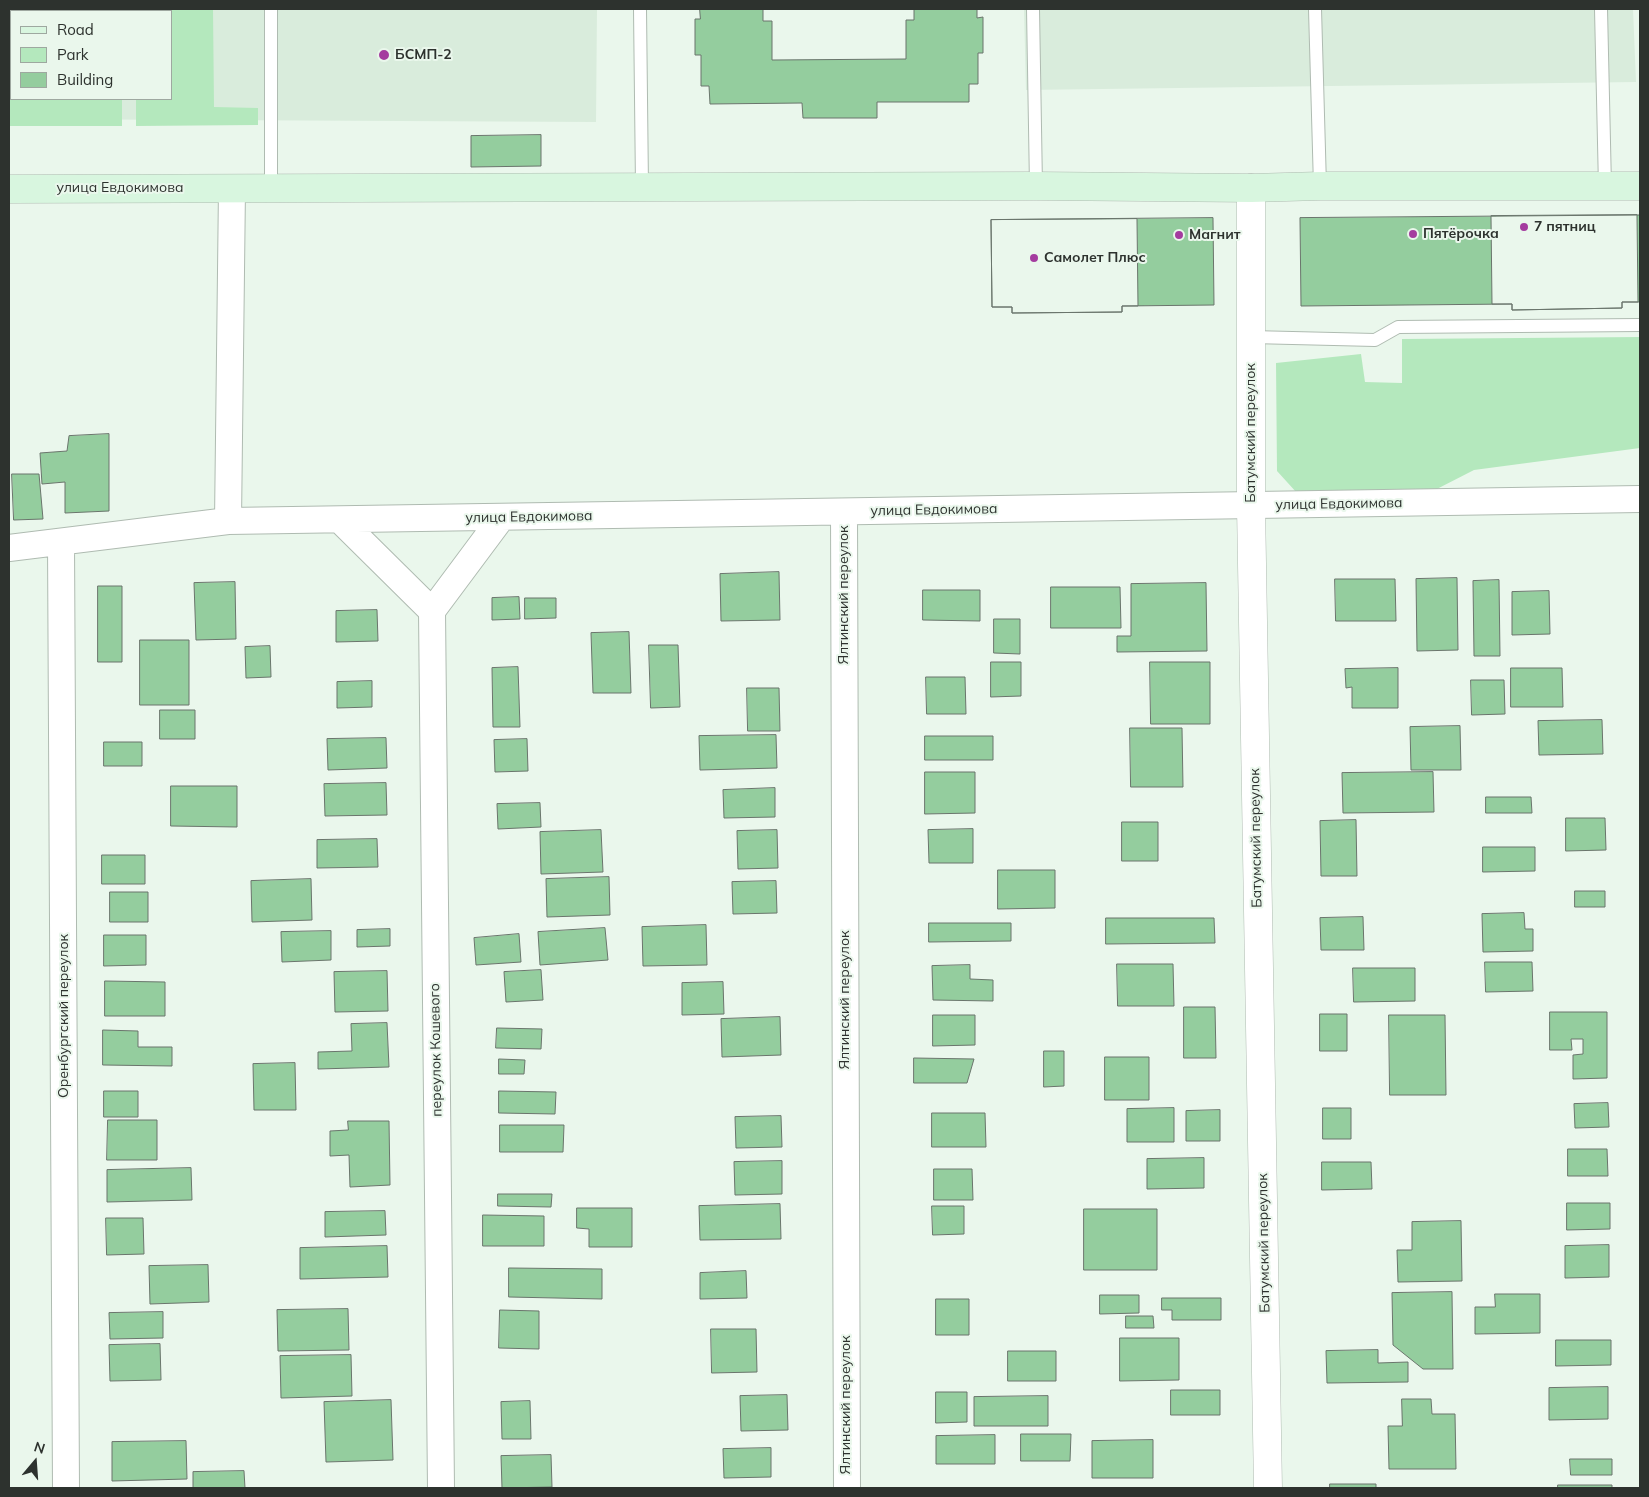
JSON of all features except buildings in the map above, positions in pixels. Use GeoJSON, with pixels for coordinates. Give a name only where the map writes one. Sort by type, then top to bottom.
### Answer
{"type":"FeatureCollection","features":[{"type":"Feature","properties":{"kind":"main road","name":"улица Евдокимова"},"geometry":{"type":"LineString","coordinates":[[9,188],[1036,186],[1250,188],[1320,186],[1640,186]]}},
{"type":"Feature","properties":{"kind":"street"},"geometry":{"type":"LineString","coordinates":[[228,522],[232,188]]}},
{"type":"Feature","properties":{"kind":"street","name":"Батумский переулок"},"geometry":{"type":"LineString","coordinates":[[1250,188],[1250,506],[1268,1488]]}},
{"type":"Feature","properties":{"kind":"street","name":"улица Евдокимова"},"geometry":{"type":"LineString","coordinates":[[9,548],[228,522],[1640,499]]}},
{"type":"Feature","properties":{"kind":"street","name":"Ялтинский переулок"},"geometry":{"type":"LineString","coordinates":[[844,512],[847,1488]]}},
{"type":"Feature","properties":{"kind":"street"},"geometry":{"type":"LineString","coordinates":[[340,520],[432,611],[502,517]]}},
{"type":"Feature","properties":{"kind":"street","name":"Оренбургский переулок"},"geometry":{"type":"LineString","coordinates":[[61,543],[66,1488]]}},
{"type":"Feature","properties":{"kind":"street","name":"переулок Кошевого"},"geometry":{"type":"LineString","coordinates":[[432,611],[441,1488]]}},
{"type":"Feature","properties":{"kind":"lane"},"geometry":{"type":"LineString","coordinates":[[271,9],[271,188]]}},
{"type":"Feature","properties":{"kind":"lane"},"geometry":{"type":"LineString","coordinates":[[640,9],[642,186]]}},
{"type":"Feature","properties":{"kind":"lane"},"geometry":{"type":"LineString","coordinates":[[1033,9],[1036,186]]}},
{"type":"Feature","properties":{"kind":"lane"},"geometry":{"type":"LineString","coordinates":[[1315,9],[1320,186]]}},
{"type":"Feature","properties":{"kind":"lane"},"geometry":{"type":"LineString","coordinates":[[1601,9],[1605,187]]}},
{"type":"Feature","properties":{"kind":"lane"},"geometry":{"type":"LineString","coordinates":[[1251,337],[1375,340],[1398,327],[1640,325]]}},
{"type":"Feature","properties":{"kind":"shaded area","name":"БСМП-2"},"geometry":{"type":"Polygon","coordinates":[[[9,9],[597,9],[596,122],[9,119],[9,9]]]}},
{"type":"Feature","properties":{"kind":"shaded area"},"geometry":{"type":"Polygon","coordinates":[[[1024,9],[1633,9],[1636,82],[1026,90],[1024,9]]]}},
{"type":"Feature","properties":{"kind":"green space"},"geometry":{"type":"Polygon","coordinates":[[[213,9],[214,107],[258,108],[258,125],[136,126],[136,100],[172,100],[172,10],[141,10],[213,9]]]}},
{"type":"Feature","properties":{"kind":"green space"},"geometry":{"type":"Polygon","coordinates":[[[9,15],[10,100],[122,100],[122,126],[9,126],[9,15]]]}},
{"type":"Feature","properties":{"kind":"green space"},"geometry":{"type":"Polygon","coordinates":[[[1640,337],[1640,448],[1474,470],[1431,492],[1297,493],[1277,471],[1276,363],[1361,354],[1365,382],[1402,383],[1402,339],[1640,337]]]}},
{"type":"Feature","properties":{"kind":"place","name":"БСМП-2"},"geometry":{"type":"Point","coordinates":[384,55]}},
{"type":"Feature","properties":{"kind":"place","name":"7 пятниц"},"geometry":{"type":"Point","coordinates":[1524,227]}},
{"type":"Feature","properties":{"kind":"place","name":"Пятёрочка"},"geometry":{"type":"Point","coordinates":[1413,234]}},
{"type":"Feature","properties":{"kind":"place","name":"Магнит"},"geometry":{"type":"Point","coordinates":[1179,235]}},
{"type":"Feature","properties":{"kind":"place","name":"Самолет Плюс"},"geometry":{"type":"Point","coordinates":[1034,258]}}]}
